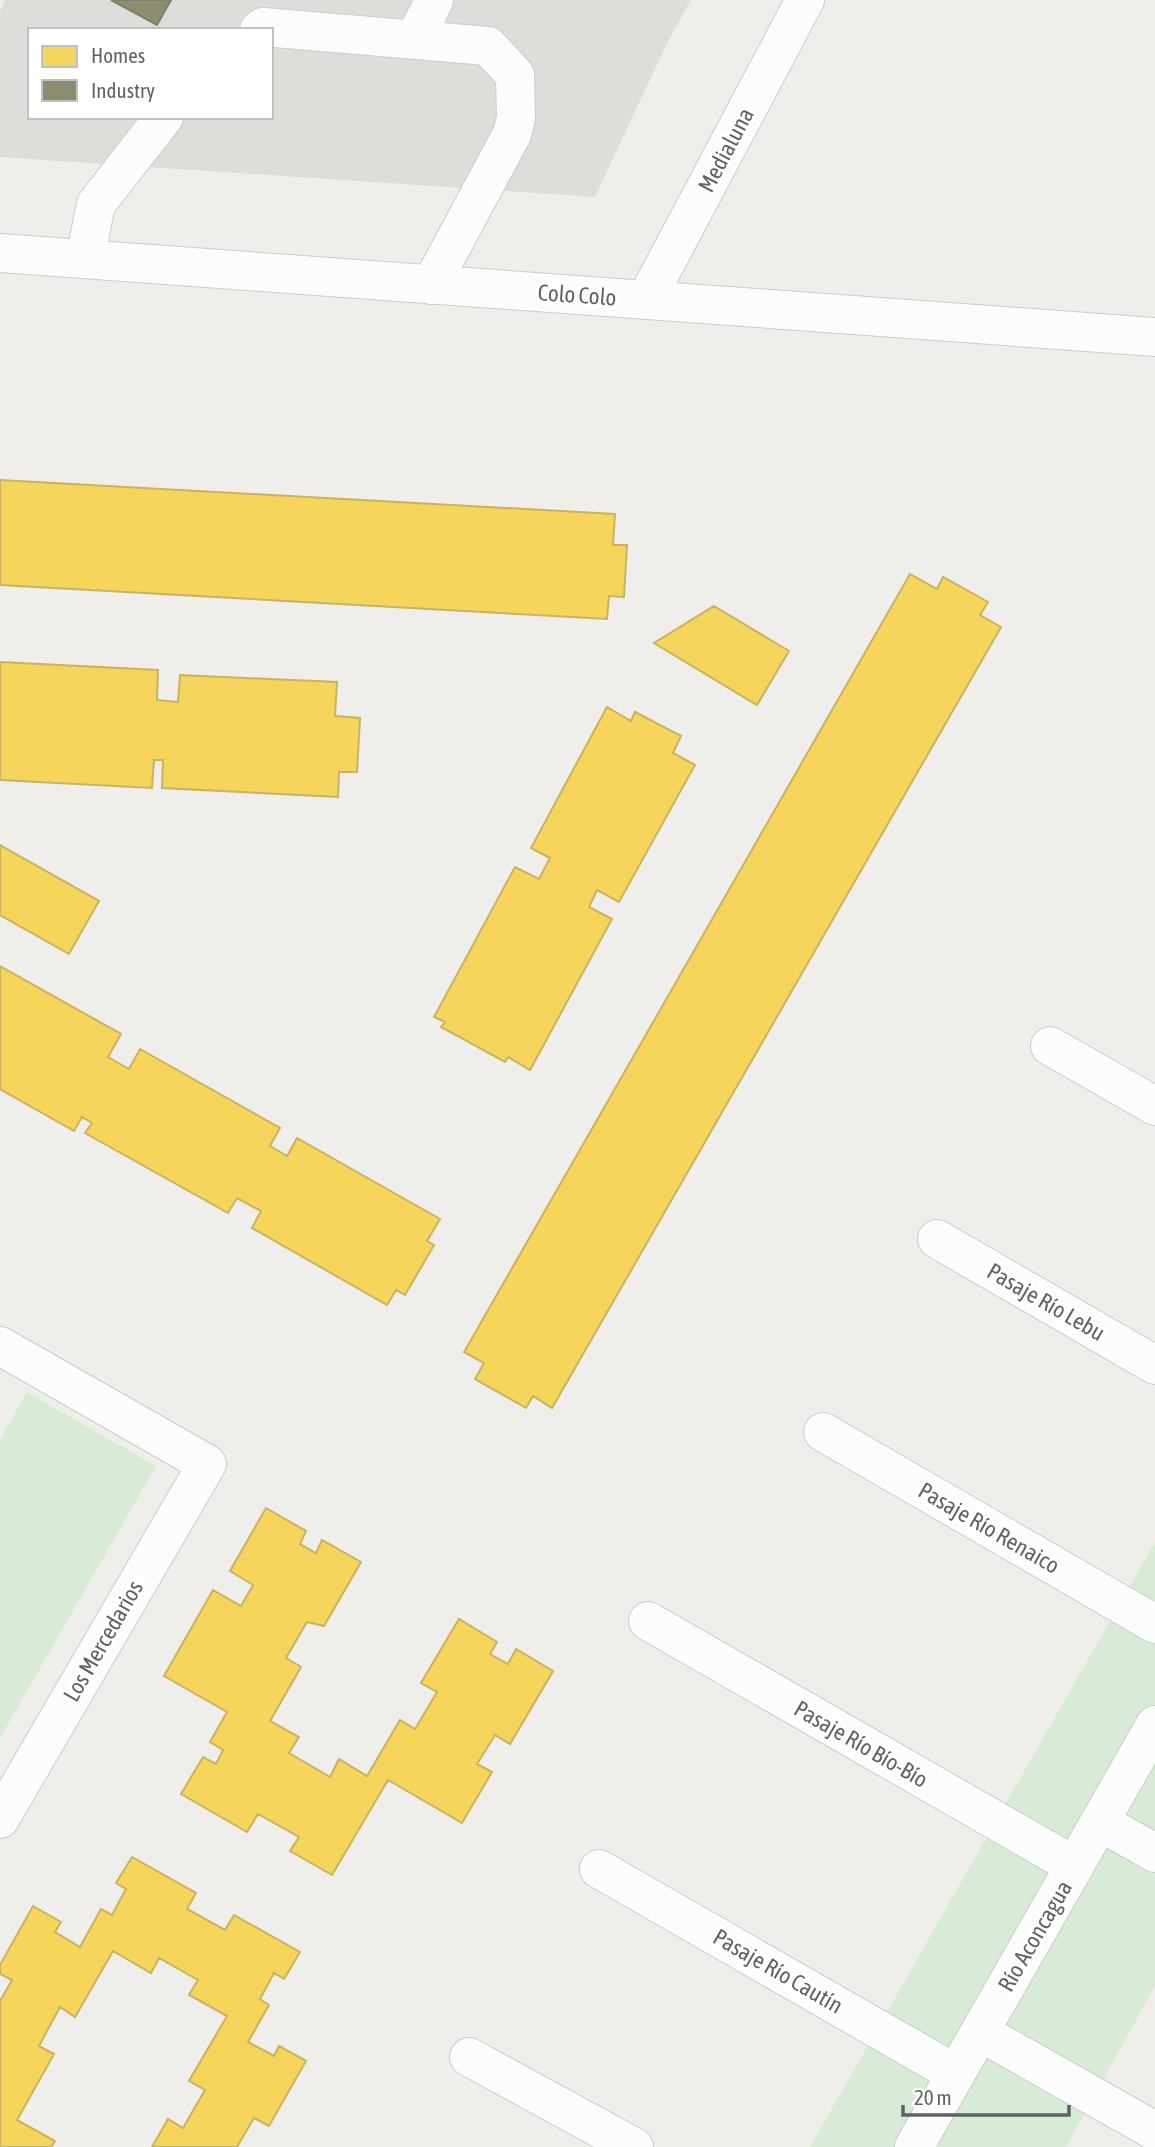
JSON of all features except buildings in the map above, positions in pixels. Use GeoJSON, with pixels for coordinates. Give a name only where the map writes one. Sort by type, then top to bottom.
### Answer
{"type":"FeatureCollection","features":[{"type":"Feature","properties":{"kind":"street"},"geometry":{"type":"LineString","coordinates":[[415,40],[434,0]]}},
{"type":"Feature","properties":{"kind":"street","name":"Medialuna"},"geometry":{"type":"LineString","coordinates":[[646,300],[805,0]]}},
{"type":"Feature","properties":{"kind":"street"},"geometry":{"type":"LineString","coordinates":[[261,28],[488,46],[515,75],[516,118],[512,134],[431,285]]}},
{"type":"Feature","properties":{"kind":"street"},"geometry":{"type":"LineString","coordinates":[[85,259],[96,204],[162,119]]}},
{"type":"Feature","properties":{"kind":"street","name":"Colo Colo"},"geometry":{"type":"LineString","coordinates":[[0,253],[1155,337]]}},
{"type":"Feature","properties":{"kind":"street"},"geometry":{"type":"LineString","coordinates":[[1050,1046],[1155,1106]]}},
{"type":"Feature","properties":{"kind":"street","name":"Pasaje Río Lebu"},"geometry":{"type":"LineString","coordinates":[[937,1239],[1155,1365]]}},
{"type":"Feature","properties":{"kind":"street","name":"Los Mercedarios"},"geometry":{"type":"LineString","coordinates":[[0,1346],[206,1464],[0,1819]]}},
{"type":"Feature","properties":{"kind":"street","name":"Pasaje Río Renaico"},"geometry":{"type":"LineString","coordinates":[[824,1432],[1155,1624]]}},
{"type":"Feature","properties":{"kind":"street","name":"Pasaje Río Bío-Bío"},"geometry":{"type":"LineString","coordinates":[[648,1621],[1075,1866]]}},
{"type":"Feature","properties":{"kind":"street","name":"Río Aconcagua"},"geometry":{"type":"LineString","coordinates":[[914,2147],[1155,1725]]}},
{"type":"Feature","properties":{"kind":"street"},"geometry":{"type":"LineString","coordinates":[[1100,1822],[1155,1853]]}},
{"type":"Feature","properties":{"kind":"street","name":"Pasaje Río Cautín"},"geometry":{"type":"LineString","coordinates":[[599,1869],[956,2074]]}},
{"type":"Feature","properties":{"kind":"street"},"geometry":{"type":"LineString","coordinates":[[979,2032],[1155,2131]]}},
{"type":"Feature","properties":{"kind":"street"},"geometry":{"type":"LineString","coordinates":[[469,2057],[634,2147]]}},
{"type":"Feature","properties":{"kind":"shaded area"},"geometry":{"type":"Polygon","coordinates":[[[5,0],[691,0],[667,43],[595,197],[0,157],[0,11],[5,0]]]}},
{"type":"Feature","properties":{"kind":"green space"},"geometry":{"type":"Polygon","coordinates":[[[27,1392],[156,1466],[0,1738],[0,1440],[27,1392]]]}},
{"type":"Feature","properties":{"kind":"green space"},"geometry":{"type":"Polygon","coordinates":[[[1155,1542],[1155,1986],[1066,2147],[810,2147],[1155,1542]]]}}]}
